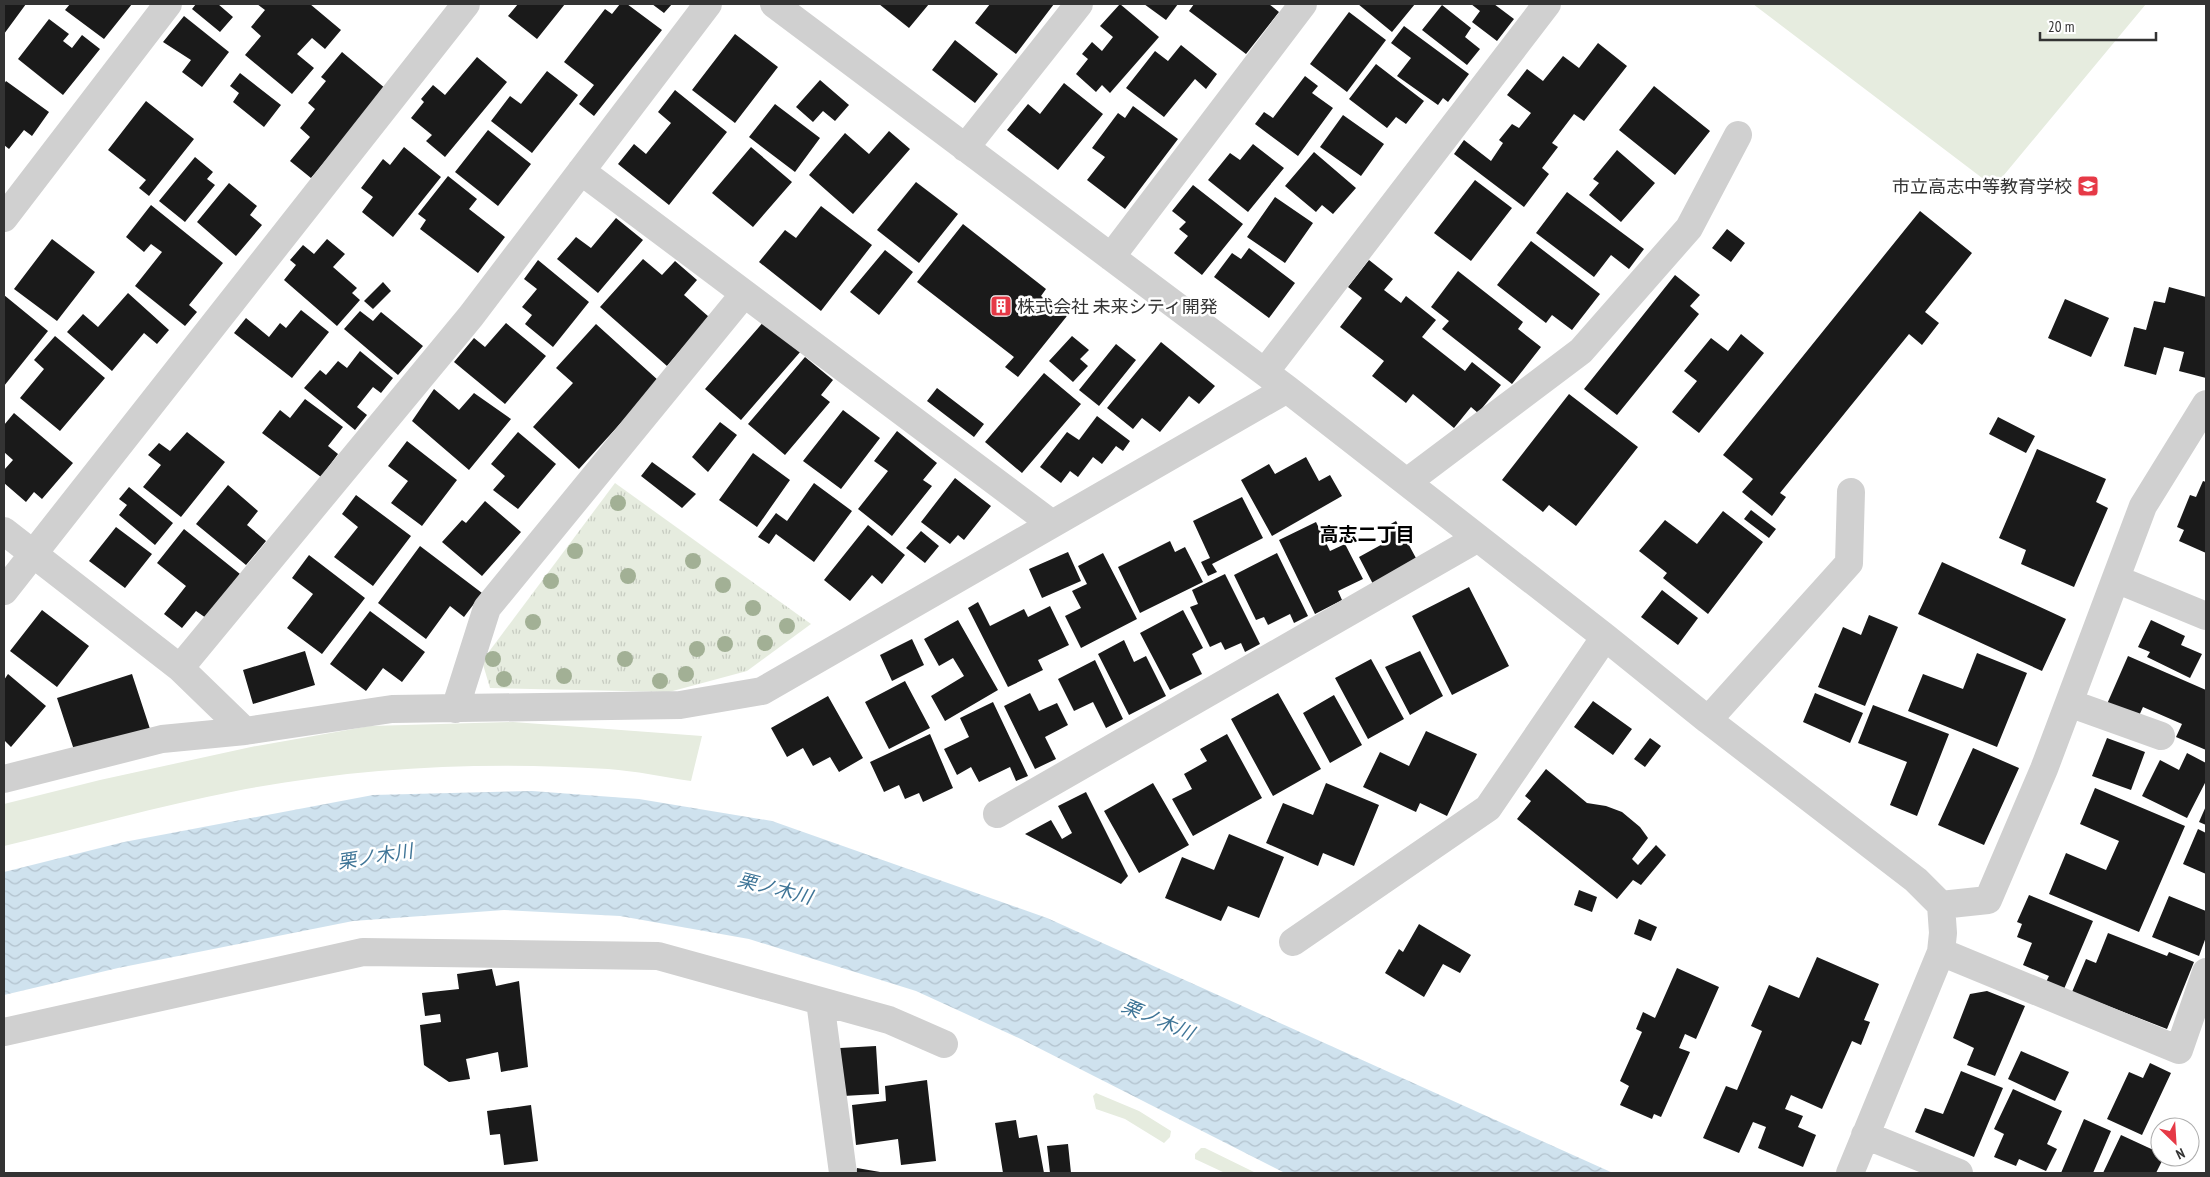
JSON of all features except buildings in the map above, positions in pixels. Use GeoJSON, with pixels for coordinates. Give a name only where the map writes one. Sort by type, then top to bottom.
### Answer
{"type":"FeatureCollection","features":[{"type":"Feature","properties":{"kind":"street"},"geometry":{"type":"LineString","coordinates":[[4,218],[168,4]]}},
{"type":"Feature","properties":{"kind":"street"},"geometry":{"type":"LineString","coordinates":[[4,591],[466,4]]}},
{"type":"Feature","properties":{"kind":"street"},"geometry":{"type":"LineString","coordinates":[[180,668],[471,316],[708,4]]}},
{"type":"Feature","properties":{"kind":"street"},"geometry":{"type":"LineString","coordinates":[[774,4],[1287,388],[1708,720],[1916,880],[1941,905],[1942,933],[1940,952],[1850,1173]]}},
{"type":"Feature","properties":{"kind":"street"},"geometry":{"type":"LineString","coordinates":[[966,148],[1079,4]]}},
{"type":"Feature","properties":{"kind":"street"},"geometry":{"type":"LineString","coordinates":[[1112,257],[1303,4]]}},
{"type":"Feature","properties":{"kind":"street"},"geometry":{"type":"LineString","coordinates":[[1265,372],[1547,4]]}},
{"type":"Feature","properties":{"kind":"street"},"geometry":{"type":"LineString","coordinates":[[1408,482],[1581,351],[1689,228],[1738,135]]}},
{"type":"Feature","properties":{"kind":"street"},"geometry":{"type":"LineString","coordinates":[[581,171],[1052,524]]}},
{"type":"Feature","properties":{"kind":"street"},"geometry":{"type":"LineString","coordinates":[[455,709],[487,608],[744,294]]}},
{"type":"Feature","properties":{"kind":"street"},"geometry":{"type":"LineString","coordinates":[[4,779],[162,740],[245,731],[392,709],[680,705],[762,691],[1287,388]]}},
{"type":"Feature","properties":{"kind":"street"},"geometry":{"type":"LineString","coordinates":[[1941,905],[1988,900],[2044,769],[2143,506],[2198,434],[2206,404]]}},
{"type":"Feature","properties":{"kind":"street"},"geometry":{"type":"LineString","coordinates":[[1708,720],[1849,563],[1851,492]]}},
{"type":"Feature","properties":{"kind":"street"},"geometry":{"type":"LineString","coordinates":[[4,531],[180,668],[245,731]]}},
{"type":"Feature","properties":{"kind":"street"},"geometry":{"type":"LineString","coordinates":[[998,814],[1478,538]]}},
{"type":"Feature","properties":{"kind":"street"},"geometry":{"type":"LineString","coordinates":[[2116,580],[2206,616]]}},
{"type":"Feature","properties":{"kind":"street"},"geometry":{"type":"LineString","coordinates":[[1293,942],[1488,808],[1605,637]]}},
{"type":"Feature","properties":{"kind":"street"},"geometry":{"type":"LineString","coordinates":[[2069,703],[2161,736]]}},
{"type":"Feature","properties":{"kind":"street"},"geometry":{"type":"LineString","coordinates":[[4,1032],[363,952],[658,956],[889,1020],[944,1044]]}},
{"type":"Feature","properties":{"kind":"street"},"geometry":{"type":"LineString","coordinates":[[1940,952],[2178,1050],[2206,972]]}},
{"type":"Feature","properties":{"kind":"street"},"geometry":{"type":"LineString","coordinates":[[820,1001],[843,1173]]}},
{"type":"Feature","properties":{"kind":"street"},"geometry":{"type":"LineString","coordinates":[[1865,1135],[1959,1173]]}},
{"type":"Feature","properties":{"kind":"green space"},"geometry":{"type":"Polygon","coordinates":[[[1753,4],[2146,4],[1994,187],[1753,4]]]}},
{"type":"Feature","properties":{"kind":"green space"},"geometry":{"type":"Polygon","coordinates":[[[615,483],[811,624],[747,671],[669,692],[490,688],[482,661],[615,483]]]}},
{"type":"Feature","properties":{"kind":"green space"},"geometry":{"type":"Polygon","coordinates":[[[513,722],[702,736],[691,781],[618,770],[562,767],[468,766],[374,771],[328,776],[236,791],[149,810],[4,846],[4,804],[100,780],[251,747],[370,726],[513,722]]]}},
{"type":"Feature","properties":{"kind":"green space"},"geometry":{"type":"Polygon","coordinates":[[[1096,1093],[1139,1111],[1171,1131],[1170,1137],[1164,1143],[1125,1119],[1096,1109],[1093,1096],[1096,1093]]]}},
{"type":"Feature","properties":{"kind":"green space"},"geometry":{"type":"Polygon","coordinates":[[[1201,1148],[1205,1148],[1256,1173],[1225,1173],[1195,1159],[1195,1154],[1201,1148]]]}},
{"type":"Feature","properties":{"kind":"water","name":"栗ノ木川"},"geometry":{"type":"Polygon","coordinates":[[[532,791],[639,799],[772,821],[1047,918],[1613,1173],[1285,1173],[1023,1040],[916,991],[749,939],[620,916],[504,910],[353,921],[118,968],[4,995],[4,872],[124,842],[373,795],[532,791]]]}},
{"type":"Feature","properties":{"kind":"place","name":"市立高志中等教育学校"},"geometry":{"type":"Point","coordinates":[2088,186]}},
{"type":"Feature","properties":{"kind":"place","name":"株式会社 未来シティ開発"},"geometry":{"type":"Point","coordinates":[1001,306]}},
{"type":"Feature","properties":{"kind":"district","name":"高志二丁目"},"geometry":{"type":"Point","coordinates":[1367,534]}}]}
